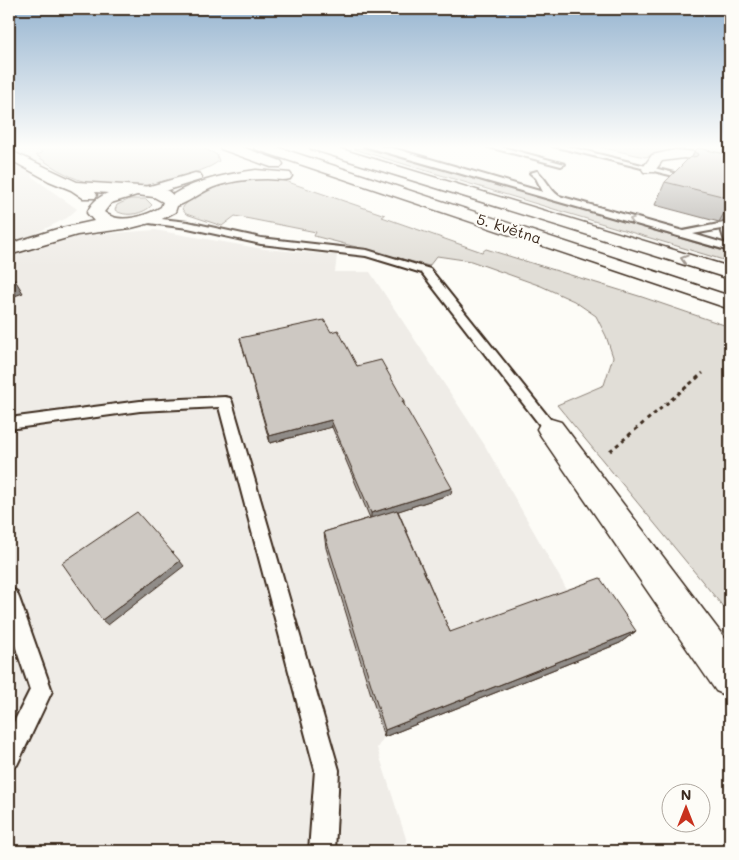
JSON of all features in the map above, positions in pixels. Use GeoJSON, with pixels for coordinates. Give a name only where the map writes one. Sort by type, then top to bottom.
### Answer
{"type":"FeatureCollection","features":[{"type":"Feature","properties":{"kind":"main road"},"geometry":{"type":"LineString","coordinates":[[75,186],[97,208],[103,221],[124,223]]}},
{"type":"Feature","properties":{"kind":"main road"},"geometry":{"type":"LineString","coordinates":[[77,186],[142,191],[168,197],[170,206]]}},
{"type":"Feature","properties":{"kind":"main road"},"geometry":{"type":"LineString","coordinates":[[44,238],[115,196],[165,186]]}},
{"type":"Feature","properties":{"kind":"main road"},"geometry":{"type":"LineString","coordinates":[[9,250],[44,238],[95,226],[144,220],[164,213],[184,195],[209,186]]}},
{"type":"Feature","properties":{"kind":"main road"},"geometry":{"type":"LineString","coordinates":[[336,186],[350,189]]}},
{"type":"Feature","properties":{"kind":"main road"},"geometry":{"type":"LineString","coordinates":[[342,186],[505,242],[624,268]]}},
{"type":"Feature","properties":{"kind":"main road","name":"5. května"},"geometry":{"type":"LineString","coordinates":[[380,186],[730,302]]}},
{"type":"Feature","properties":{"kind":"main road","name":"5. května"},"geometry":{"type":"LineString","coordinates":[[447,186],[730,273]]}},
{"type":"Feature","properties":{"kind":"main road"},"geometry":{"type":"LineString","coordinates":[[551,429],[730,677]]}},
{"type":"Feature","properties":{"kind":"lane"},"geometry":{"type":"LineString","coordinates":[[515,186],[730,248]]}},
{"type":"Feature","properties":{"kind":"lane"},"geometry":{"type":"LineString","coordinates":[[543,186],[546,192],[556,198]]}},
{"type":"Feature","properties":{"kind":"lane"},"geometry":{"type":"LineString","coordinates":[[170,206],[188,225]]}},
{"type":"Feature","properties":{"kind":"lane"},"geometry":{"type":"LineString","coordinates":[[144,220],[188,225],[261,241],[367,253],[426,271],[551,429]]}},
{"type":"Feature","properties":{"kind":"lane"},"geometry":{"type":"LineString","coordinates":[[674,231],[700,231],[726,224],[725,232],[730,240]]}},
{"type":"Feature","properties":{"kind":"lane"},"geometry":{"type":"LineString","coordinates":[[9,424],[140,406],[225,402],[327,770],[322,851]]}},
{"type":"Feature","properties":{"kind":"lane"},"geometry":{"type":"LineString","coordinates":[[9,598],[41,691],[9,757]]}},
{"type":"Feature","properties":{"kind":"path"},"geometry":{"type":"LineString","coordinates":[[576,463],[607,452],[703,373]]}},
{"type":"Feature","properties":{"kind":"shaded area"},"geometry":{"type":"Polygon","coordinates":[[[9,186],[45,186],[77,209],[67,218],[26,238],[25,248],[75,236],[155,230],[264,249],[337,255],[335,272],[370,272],[484,444],[571,597],[620,643],[384,737],[377,748],[410,851],[9,851],[9,186]]]}},
{"type":"Feature","properties":{"kind":"shaded area"},"geometry":{"type":"Polygon","coordinates":[[[217,186],[300,186],[385,215],[382,217],[482,252],[486,249],[642,297],[730,327],[730,615],[557,405],[604,385],[613,357],[606,336],[596,316],[574,301],[541,286],[471,261],[437,256],[429,266],[314,236],[316,232],[235,216],[222,226],[186,214],[182,209],[187,203],[194,197],[217,186]]]}},
{"type":"Feature","properties":{"kind":"shaded area"},"geometry":{"type":"Polygon","coordinates":[[[478,186],[503,186],[730,253],[730,262],[478,186]]]}},
{"type":"Feature","properties":{"kind":"shaded area"},"geometry":{"type":"Polygon","coordinates":[[[130,199],[146,199],[152,205],[144,211],[134,214],[124,214],[115,210],[117,205],[130,199]]]}},
{"type":"Feature","properties":{"kind":"building"},"geometry":{"type":"Polygon","coordinates":[[[682,186],[730,186],[730,198],[682,186]]]}},
{"type":"Feature","properties":{"kind":"building"},"geometry":{"type":"Polygon","coordinates":[[[9,273],[15,280],[9,282],[9,273]]]}},
{"type":"Feature","properties":{"kind":"building"},"geometry":{"type":"Polygon","coordinates":[[[324,320],[331,332],[338,330],[357,366],[381,360],[404,401],[402,401],[452,488],[371,513],[331,420],[269,436],[240,338],[324,320]]]}},
{"type":"Feature","properties":{"kind":"building"},"geometry":{"type":"Polygon","coordinates":[[[397,510],[450,632],[600,578],[636,631],[385,730],[324,532],[397,510]]]}},
{"type":"Feature","properties":{"kind":"building"},"geometry":{"type":"Polygon","coordinates":[[[137,512],[180,561],[102,620],[62,563],[137,512]]]}}]}
